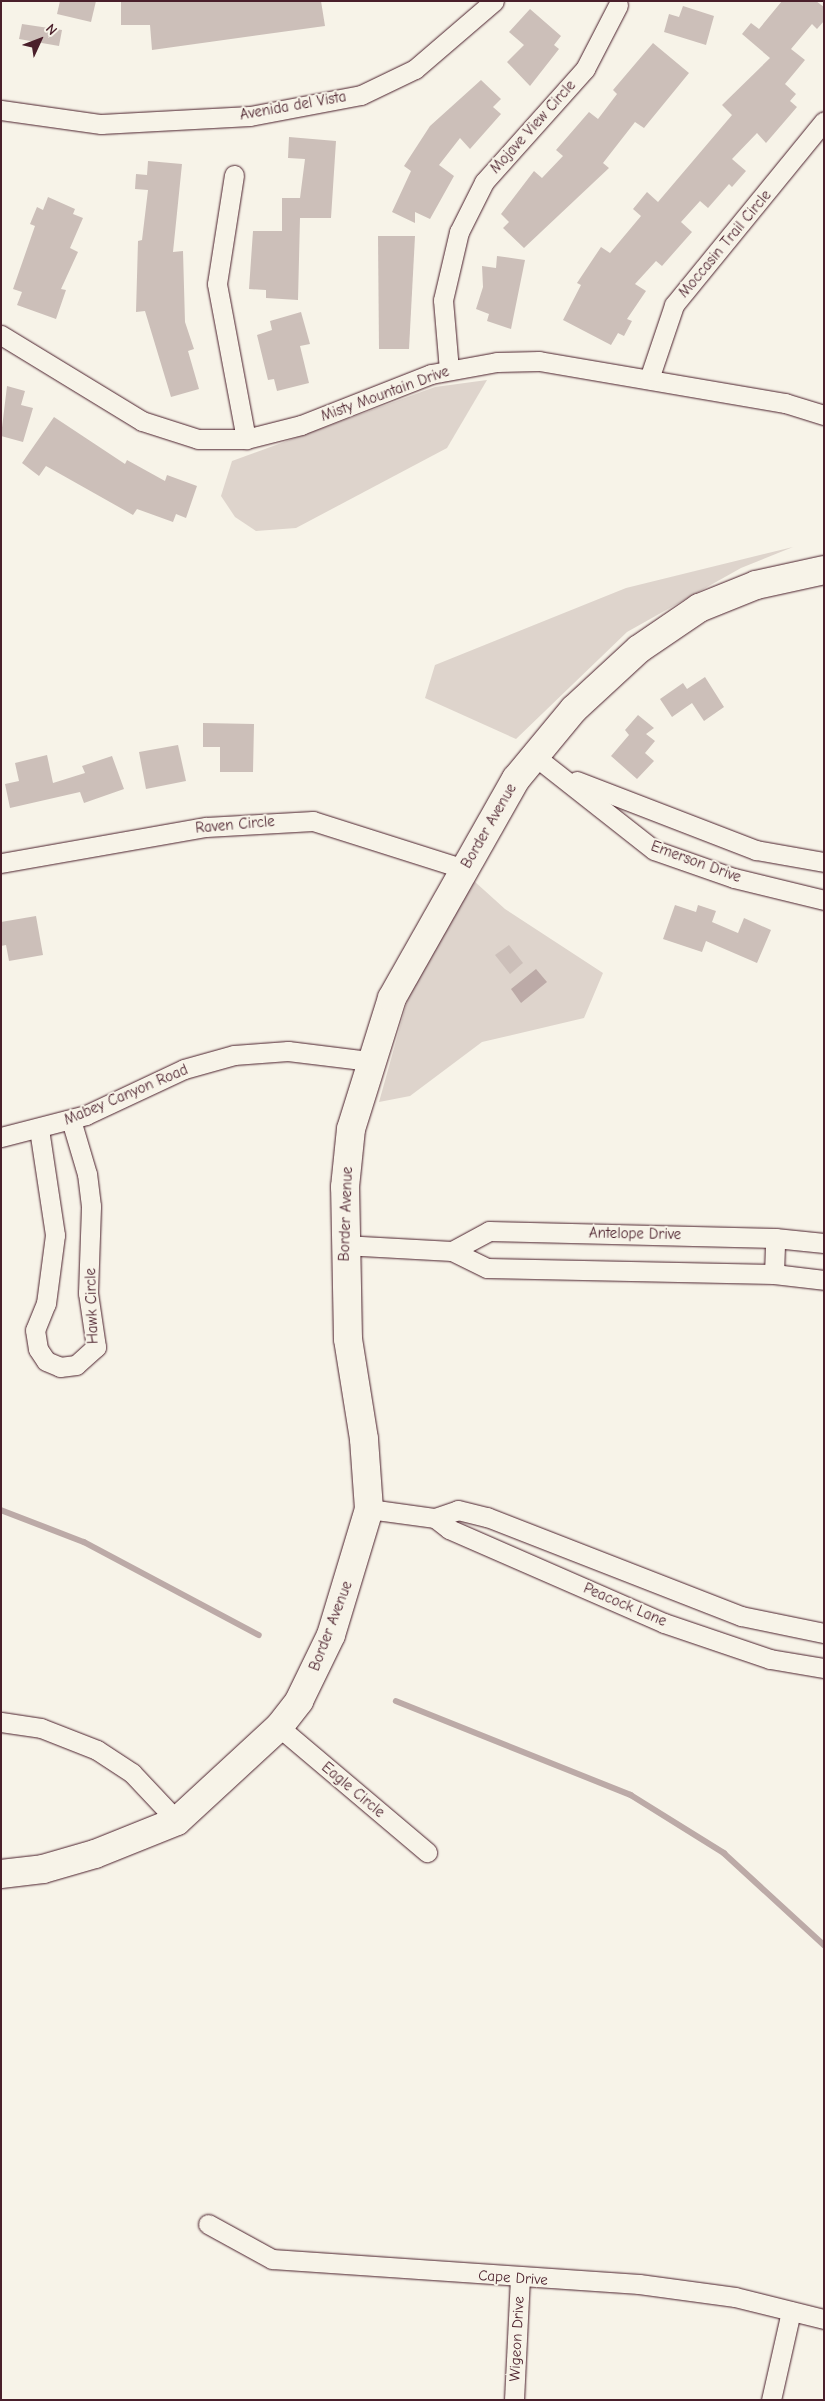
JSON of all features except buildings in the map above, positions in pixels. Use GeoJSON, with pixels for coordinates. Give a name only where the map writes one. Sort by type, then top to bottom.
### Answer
{"type":"FeatureCollection","features":[{"type":"Feature","properties":{"kind":"street","name":"Avenida del Vista"},"geometry":{"type":"LineString","coordinates":[[1,110],[101,124],[250,116],[362,95],[415,69],[494,1]]}},
{"type":"Feature","properties":{"kind":"street","name":"Mojave View Circle"},"geometry":{"type":"LineString","coordinates":[[449,370],[443,300],[459,232],[484,182],[585,69],[618,5]]}},
{"type":"Feature","properties":{"kind":"street","name":"Moccasin Trail Circle"},"geometry":{"type":"LineString","coordinates":[[649,379],[674,305],[824,121]]}},
{"type":"Feature","properties":{"kind":"street"},"geometry":{"type":"LineString","coordinates":[[234,175],[217,284],[246,438]]}},
{"type":"Feature","properties":{"kind":"street","name":"Misty Mountain Drive"},"geometry":{"type":"LineString","coordinates":[[1,335],[165,431],[198,439],[246,438],[301,425],[449,370],[497,362],[539,361],[785,403],[824,415]]}},
{"type":"Feature","properties":{"kind":"street","name":"Border Avenue"},"geometry":{"type":"LineString","coordinates":[[1,1874],[43,1869],[96,1854],[177,1821],[279,1727],[299,1701],[331,1635],[369,1508],[364,1439],[348,1339],[343,1245],[351,1129],[370,1061],[392,998],[464,869],[532,754],[639,649],[699,608],[756,585],[824,570]]}},
{"type":"Feature","properties":{"kind":"street","name":"Emerson Drive"},"geometry":{"type":"LineString","coordinates":[[532,754],[561,774],[626,832],[654,850],[734,878],[824,900]]}},
{"type":"Feature","properties":{"kind":"street","name":"Emerson Drive"},"geometry":{"type":"LineString","coordinates":[[561,774],[756,850],[824,862]]}},
{"type":"Feature","properties":{"kind":"street","name":"Raven Circle"},"geometry":{"type":"LineString","coordinates":[[1,863],[206,826],[313,821],[464,869]]}},
{"type":"Feature","properties":{"kind":"street","name":"Mabey Canyon Road"},"geometry":{"type":"LineString","coordinates":[[1,1137],[71,1120],[184,1069],[234,1055],[288,1051],[370,1061]]}},
{"type":"Feature","properties":{"kind":"street","name":"Hawk Circle"},"geometry":{"type":"LineString","coordinates":[[38,1129],[55,1236],[46,1303],[35,1330],[38,1349],[46,1361],[60,1367],[76,1365],[96,1347],[88,1293],[91,1206],[71,1120]]}},
{"type":"Feature","properties":{"kind":"street","name":"Antelope Drive"},"geometry":{"type":"LineString","coordinates":[[452,1252],[489,1231],[775,1238],[824,1243]]}},
{"type":"Feature","properties":{"kind":"street"},"geometry":{"type":"LineString","coordinates":[[774,1274],[775,1238]]}},
{"type":"Feature","properties":{"kind":"street"},"geometry":{"type":"LineString","coordinates":[[343,1245],[452,1252],[487,1268],[774,1274],[824,1280]]}},
{"type":"Feature","properties":{"kind":"street","name":"Peacock Lane"},"geometry":{"type":"LineString","coordinates":[[369,1508],[435,1518],[458,1510],[487,1517],[739,1615],[824,1634]]}},
{"type":"Feature","properties":{"kind":"street","name":"Peacock Lane"},"geometry":{"type":"LineString","coordinates":[[435,1518],[449,1529],[664,1623],[770,1659],[824,1668]]}},
{"type":"Feature","properties":{"kind":"street"},"geometry":{"type":"LineString","coordinates":[[726,1644],[739,1615]]}},
{"type":"Feature","properties":{"kind":"street"},"geometry":{"type":"LineString","coordinates":[[1,1722],[41,1728],[97,1750],[132,1772],[177,1821]]}},
{"type":"Feature","properties":{"kind":"street","name":"Eagle Circle"},"geometry":{"type":"LineString","coordinates":[[279,1727],[427,1852]]}},
{"type":"Feature","properties":{"kind":"street","name":"Cape Drive"},"geometry":{"type":"LineString","coordinates":[[208,2224],[272,2259],[520,2279],[639,2284],[791,2311],[824,2319]]}},
{"type":"Feature","properties":{"kind":"street","name":"Wigeon Drive"},"geometry":{"type":"LineString","coordinates":[[514,2400],[520,2279]]}},
{"type":"Feature","properties":{"kind":"street"},"geometry":{"type":"LineString","coordinates":[[771,2400],[791,2311]]}},
{"type":"Feature","properties":{"kind":"shaded area"},"geometry":{"type":"Polygon","coordinates":[[[487,380],[447,448],[296,528],[256,531],[235,517],[221,496],[232,461],[435,387],[487,380]]]}},
{"type":"Feature","properties":{"kind":"shaded area"},"geometry":{"type":"Polygon","coordinates":[[[793,547],[741,568],[627,632],[516,739],[425,698],[435,665],[626,588],[793,547]]]}},
{"type":"Feature","properties":{"kind":"shaded area"},"geometry":{"type":"Polygon","coordinates":[[[474,881],[505,909],[603,973],[584,1018],[482,1042],[410,1096],[379,1102],[410,991],[474,881]]]}},
{"type":"Feature","properties":{"kind":"shaded area"},"geometry":{"type":"Polygon","coordinates":[[[536,969],[547,982],[521,1003],[511,989],[536,969]]]}},
{"type":"Feature","properties":{"kind":"waterway"},"geometry":{"type":"LineString","coordinates":[[1,1510],[84,1542],[259,1635]]}},
{"type":"Feature","properties":{"kind":"waterway"},"geometry":{"type":"LineString","coordinates":[[396,1701],[631,1795],[724,1853],[824,1945]]}}]}
